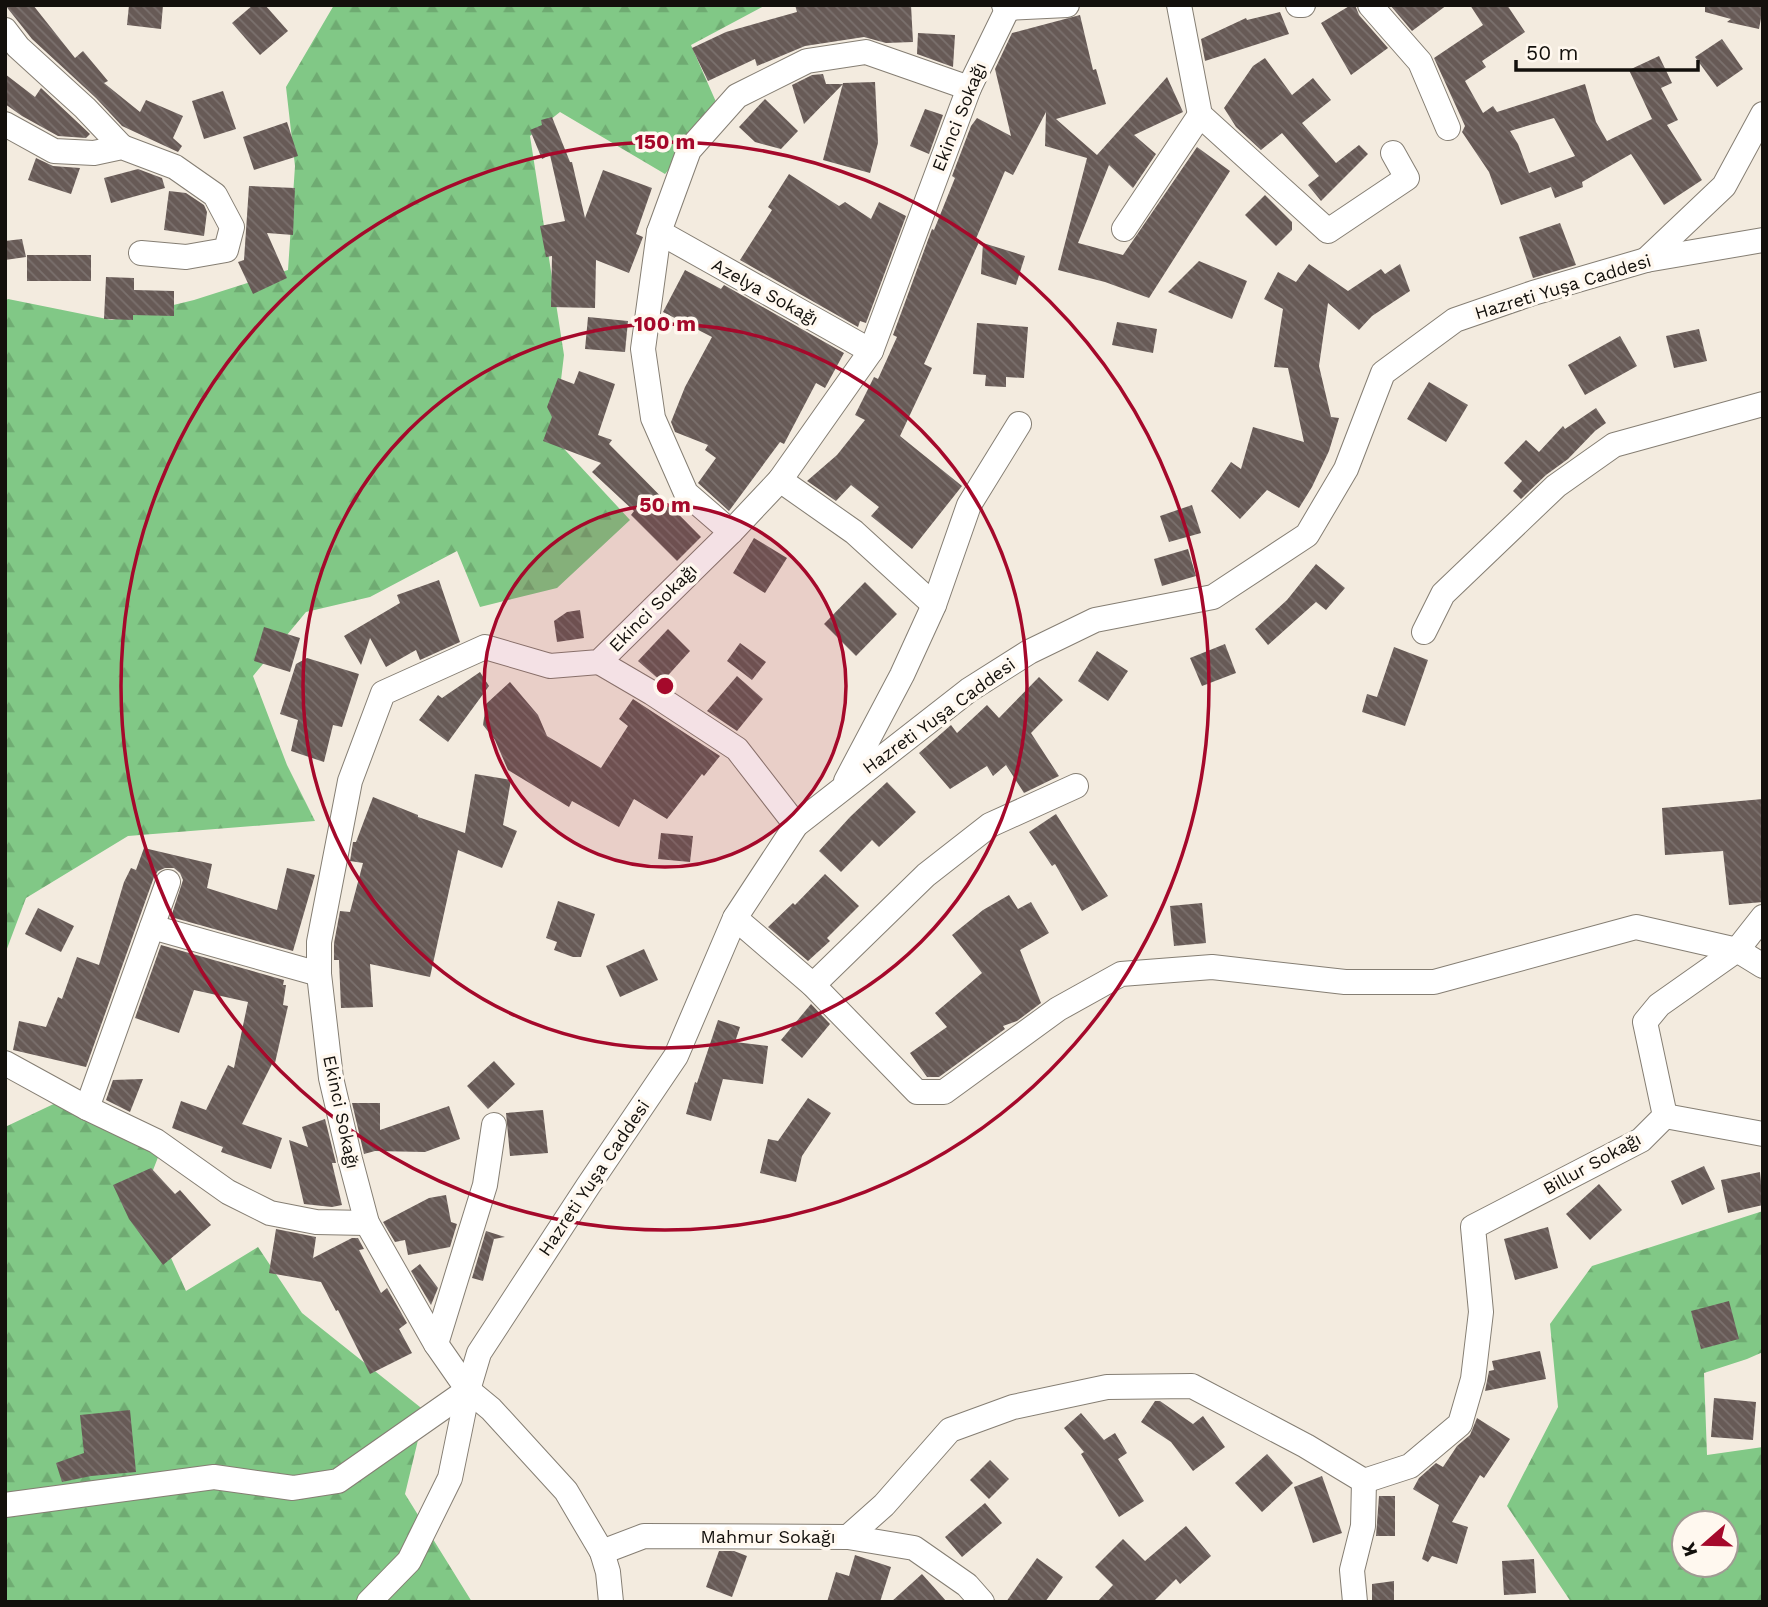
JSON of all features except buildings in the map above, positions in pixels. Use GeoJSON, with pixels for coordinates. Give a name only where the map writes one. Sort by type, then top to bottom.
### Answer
{"type":"FeatureCollection","features":[{"type":"Feature","properties":{"kind":"street"},"geometry":{"type":"LineString","coordinates":[[1006,7],[1067,5]]}},
{"type":"Feature","properties":{"kind":"street"},"geometry":{"type":"LineString","coordinates":[[1179,5],[1200,115],[1328,231],[1407,178],[1393,153]]}},
{"type":"Feature","properties":{"kind":"street"},"geometry":{"type":"LineString","coordinates":[[1370,5],[1420,62],[1448,128]]}},
{"type":"Feature","properties":{"kind":"street","name":"Ekinci Sokağı"},"geometry":{"type":"LineString","coordinates":[[468,1390],[436,1344],[367,1223],[331,1078],[319,942],[350,780],[383,693],[485,648],[550,666],[599,662],[780,480],[871,351],[968,88],[1006,7]]}},
{"type":"Feature","properties":{"kind":"street"},"geometry":{"type":"LineString","coordinates":[[5,30],[18,47],[122,146],[175,167],[215,195],[232,227],[226,250],[186,257],[141,253]]}},
{"type":"Feature","properties":{"kind":"street"},"geometry":{"type":"LineString","coordinates":[[731,532],[686,493],[653,418],[643,349],[659,233],[689,150],[737,96],[807,61],[866,52],[968,88]]}},
{"type":"Feature","properties":{"kind":"street"},"geometry":{"type":"LineString","coordinates":[[1646,260],[1724,186],[1763,114]]}},
{"type":"Feature","properties":{"kind":"street"},"geometry":{"type":"LineString","coordinates":[[1124,229],[1200,115]]}},
{"type":"Feature","properties":{"kind":"street"},"geometry":{"type":"LineString","coordinates":[[5,124],[54,151],[94,153],[122,146]]}},
{"type":"Feature","properties":{"kind":"street","name":"Azelya Sokağı"},"geometry":{"type":"LineString","coordinates":[[659,233],[871,351]]}},
{"type":"Feature","properties":{"kind":"street","name":"Hazreti Yuşa Caddesi"},"geometry":{"type":"LineString","coordinates":[[369,1602],[409,1561],[450,1478],[468,1390],[479,1353],[676,1056],[735,918],[796,825],[969,690],[1028,652],[1096,620],[1213,597],[1307,535],[1346,469],[1384,373],[1455,320],[1533,293],[1646,260],[1763,240]]}},
{"type":"Feature","properties":{"kind":"street"},"geometry":{"type":"LineString","coordinates":[[1424,632],[1443,594],[1556,486],[1614,444],[1763,404]]}},
{"type":"Feature","properties":{"kind":"street"},"geometry":{"type":"LineString","coordinates":[[843,788],[902,675],[934,605],[969,505],[1019,424]]}},
{"type":"Feature","properties":{"kind":"street"},"geometry":{"type":"LineString","coordinates":[[780,480],[855,532],[934,605]]}},
{"type":"Feature","properties":{"kind":"street"},"geometry":{"type":"LineString","coordinates":[[599,662],[737,749],[796,825]]}},
{"type":"Feature","properties":{"kind":"street"},"geometry":{"type":"LineString","coordinates":[[813,985],[926,875],[990,825],[1076,786]]}},
{"type":"Feature","properties":{"kind":"street"},"geometry":{"type":"LineString","coordinates":[[87,1108],[168,882]]}},
{"type":"Feature","properties":{"kind":"street"},"geometry":{"type":"LineString","coordinates":[[1763,917],[1737,950],[1659,1005],[1644,1022],[1665,1116],[1763,1134]]}},
{"type":"Feature","properties":{"kind":"street"},"geometry":{"type":"LineString","coordinates":[[735,918],[813,985],[917,1092],[944,1092],[1058,1009],[1121,974],[1212,967],[1345,982],[1434,982],[1636,927],[1737,950],[1763,966]]}},
{"type":"Feature","properties":{"kind":"street"},"geometry":{"type":"LineString","coordinates":[[152,927],[320,974]]}},
{"type":"Feature","properties":{"kind":"street"},"geometry":{"type":"LineString","coordinates":[[5,1063],[87,1108],[156,1141],[228,1192],[270,1213],[316,1222],[367,1223]]}},
{"type":"Feature","properties":{"kind":"street","name":"Billur Sokağı"},"geometry":{"type":"LineString","coordinates":[[1364,1480],[1410,1466],[1461,1424],[1473,1379],[1481,1312],[1473,1227],[1641,1140],[1665,1116]]}},
{"type":"Feature","properties":{"kind":"street"},"geometry":{"type":"LineString","coordinates":[[436,1344],[485,1185],[495,1125]]}},
{"type":"Feature","properties":{"kind":"street","name":"Mahmur Sokağı"},"geometry":{"type":"LineString","coordinates":[[602,1552],[644,1536],[848,1537],[884,1505],[950,1430],[1013,1407],[1107,1387],[1192,1386],[1364,1480]]}},
{"type":"Feature","properties":{"kind":"street"},"geometry":{"type":"LineString","coordinates":[[5,1505],[214,1477],[293,1488],[338,1481],[468,1390],[491,1409],[566,1491],[602,1552],[608,1572],[611,1602]]}},
{"type":"Feature","properties":{"kind":"street"},"geometry":{"type":"LineString","coordinates":[[1355,1602],[1352,1570],[1363,1526],[1364,1480]]}},
{"type":"Feature","properties":{"kind":"street"},"geometry":{"type":"LineString","coordinates":[[848,1537],[914,1548],[967,1585],[982,1602]]}},
{"type":"Feature","properties":{"kind":"green space"},"geometry":{"type":"Polygon","coordinates":[[[334,5],[766,5],[691,45],[720,111],[665,174],[560,112],[530,136],[564,355],[554,438],[630,520],[557,588],[480,607],[457,551],[370,597],[306,612],[253,676],[287,765],[315,821],[128,836],[26,898],[5,954],[5,301],[8,299],[112,320],[194,300],[288,270],[295,166],[286,87],[334,5]]]}},
{"type":"Feature","properties":{"kind":"green space"},"geometry":{"type":"Polygon","coordinates":[[[60,1101],[162,1147],[143,1196],[186,1291],[258,1247],[302,1313],[425,1411],[405,1494],[472,1602],[5,1602],[5,1127],[60,1101]]]}},
{"type":"Feature","properties":{"kind":"green space"},"geometry":{"type":"Polygon","coordinates":[[[1763,1211],[1763,1352],[1704,1373],[1707,1455],[1763,1447],[1763,1602],[1571,1602],[1507,1506],[1558,1407],[1550,1324],[1592,1266],[1763,1211]]]}}]}
